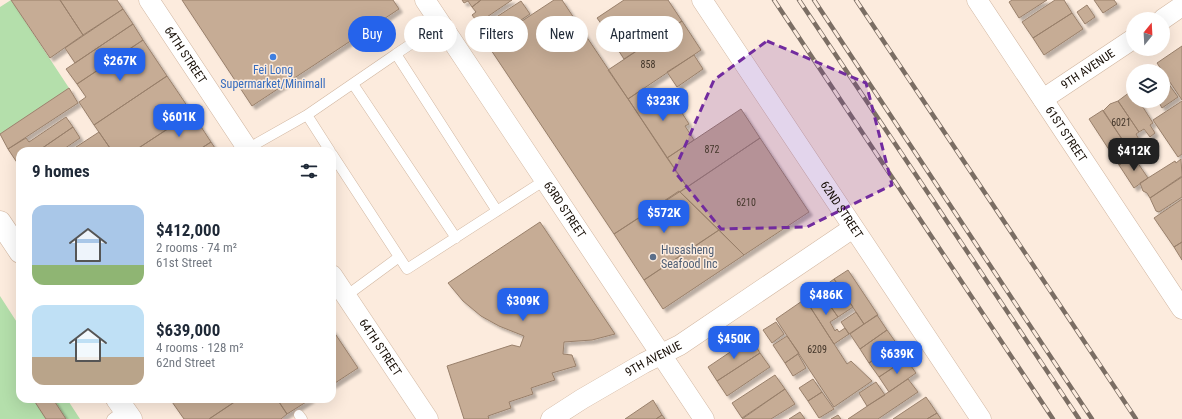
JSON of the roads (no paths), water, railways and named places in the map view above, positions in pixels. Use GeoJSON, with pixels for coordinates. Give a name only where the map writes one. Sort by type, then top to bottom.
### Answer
{"type":"FeatureCollection","features":[{"type":"Feature","properties":{"kind":"main road"},"geometry":{"type":"LineString","coordinates":[[0,222],[16,246]]}},
{"type":"Feature","properties":{"kind":"street","name":"64TH STREET"},"geometry":{"type":"LineString","coordinates":[[149,0],[246,147]]}},
{"type":"Feature","properties":{"kind":"street","name":"63RD STREET"},"geometry":{"type":"LineString","coordinates":[[425,0],[436,16]]}},
{"type":"Feature","properties":{"kind":"street","name":"62ND STREET"},"geometry":{"type":"LineString","coordinates":[[702,0],[982,419]]}},
{"type":"Feature","properties":{"kind":"street","name":"61ST STREET"},"geometry":{"type":"LineString","coordinates":[[977,0],[1182,309]]}},
{"type":"Feature","properties":{"kind":"street"},"geometry":{"type":"LineString","coordinates":[[1170,14],[1182,6]]}},
{"type":"Feature","properties":{"kind":"street","name":"9TH AVENUE"},"geometry":{"type":"LineString","coordinates":[[1043,99],[1126,44]]}},
{"type":"Feature","properties":{"kind":"street","name":"63RD STREET"},"geometry":{"type":"LineString","coordinates":[[457,48],[704,419]]}},
{"type":"Feature","properties":{"kind":"street","name":"9TH AVENUE"},"geometry":{"type":"LineString","coordinates":[[551,419],[582,399],[661,354],[680,345],[853,228]]}},
{"type":"Feature","properties":{"kind":"street","name":"64TH STREET"},"geometry":{"type":"LineString","coordinates":[[336,281],[428,419]]}},
{"type":"Feature","properties":{"kind":"lane"},"geometry":{"type":"LineString","coordinates":[[253,147],[307,115],[404,49]]}},
{"type":"Feature","properties":{"kind":"lane"},"geometry":{"type":"LineString","coordinates":[[396,54],[497,211]]}},
{"type":"Feature","properties":{"kind":"lane"},"geometry":{"type":"LineString","coordinates":[[353,84],[456,238]]}},
{"type":"Feature","properties":{"kind":"lane"},"geometry":{"type":"LineString","coordinates":[[307,115],[327,147]]}},
{"type":"Feature","properties":{"kind":"lane"},"geometry":{"type":"LineString","coordinates":[[336,160],[407,269],[545,180]]}},
{"type":"Feature","properties":{"kind":"lane"},"geometry":{"type":"LineString","coordinates":[[346,296],[399,257]]}},
{"type":"Feature","properties":{"kind":"railway"},"geometry":{"type":"LineString","coordinates":[[774,0],[1053,419]]}},
{"type":"Feature","properties":{"kind":"railway"},"geometry":{"type":"LineString","coordinates":[[799,0],[1079,419]]}},
{"type":"Feature","properties":{"kind":"railway"},"geometry":{"type":"LineString","coordinates":[[814,0],[1092,419]]}},
{"type":"Feature","properties":{"kind":"railway"},"geometry":{"type":"LineString","coordinates":[[856,0],[1136,419]]}},
{"type":"Feature","properties":{"kind":"place","name":"Fei Long Supermarket/Minimall"},"geometry":{"type":"Point","coordinates":[273,57]}},
{"type":"Feature","properties":{"kind":"place","name":"Husasheng Seafood Inc"},"geometry":{"type":"Point","coordinates":[653,257]}}]}
